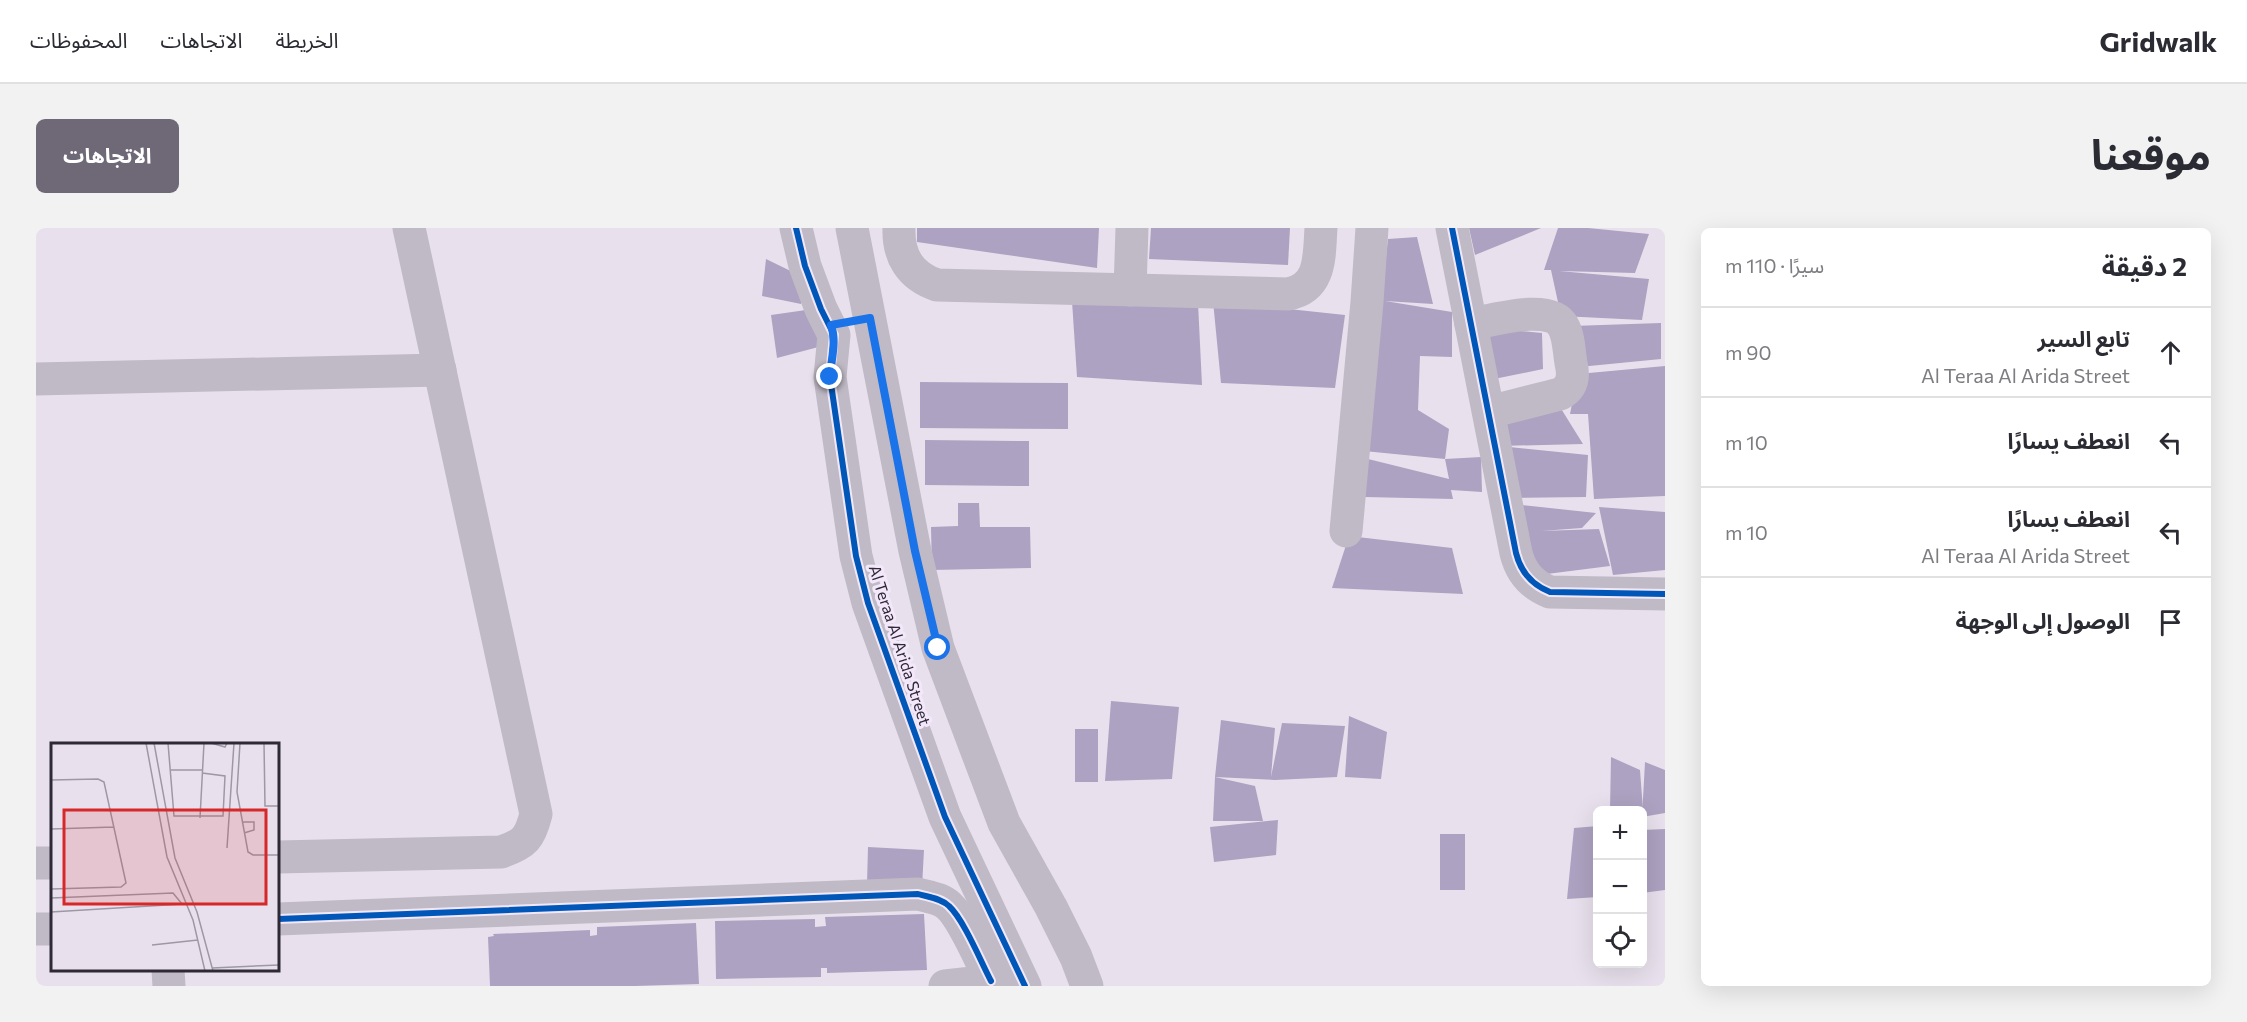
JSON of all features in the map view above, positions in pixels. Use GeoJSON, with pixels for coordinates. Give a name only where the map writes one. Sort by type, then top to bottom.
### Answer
{"type":"FeatureCollection","features":[{"type":"Feature","properties":{"kind":"street"},"geometry":{"type":"LineString","coordinates":[[279,857],[501,852],[519,846],[532,832],[536,814],[409,228]]}},
{"type":"Feature","properties":{"kind":"street","name":"Al Teraa Al Arida Street"},"geometry":{"type":"LineString","coordinates":[[796,228],[805,266],[821,309],[834,335],[830,377],[856,556],[868,603],[945,817],[1012,982]]}},
{"type":"Feature","properties":{"kind":"street"},"geometry":{"type":"LineString","coordinates":[[852,228],[915,551],[938,648],[1004,823],[1051,907],[1076,957],[1087,986]]}},
{"type":"Feature","properties":{"kind":"street"},"geometry":{"type":"LineString","coordinates":[[899,228],[901,253],[906,264],[914,274],[937,285],[1296,292],[1310,284],[1315,277],[1318,269],[1321,228]]}},
{"type":"Feature","properties":{"kind":"street"},"geometry":{"type":"LineString","coordinates":[[1130,290],[1132,228]]}},
{"type":"Feature","properties":{"kind":"street"},"geometry":{"type":"LineString","coordinates":[[1346,531],[1372,228]]}},
{"type":"Feature","properties":{"kind":"street"},"geometry":{"type":"LineString","coordinates":[[1452,228],[1516,553],[1524,573],[1540,588],[1562,594],[1665,594]]}},
{"type":"Feature","properties":{"kind":"street"},"geometry":{"type":"LineString","coordinates":[[1472,324],[1544,314],[1559,321],[1564,327],[1573,374],[1566,391],[1489,412]]}},
{"type":"Feature","properties":{"kind":"street"},"geometry":{"type":"LineString","coordinates":[[831,325],[870,318]]}},
{"type":"Feature","properties":{"kind":"street"},"geometry":{"type":"LineString","coordinates":[[36,379],[440,370]]}},
{"type":"Feature","properties":{"kind":"street"},"geometry":{"type":"LineString","coordinates":[[36,864],[51,863]]}},
{"type":"Feature","properties":{"kind":"street"},"geometry":{"type":"LineString","coordinates":[[279,919],[918,894],[935,898],[949,905],[962,925],[1012,982]]}},
{"type":"Feature","properties":{"kind":"street"},"geometry":{"type":"LineString","coordinates":[[168,971],[169,986]]}},
{"type":"Feature","properties":{"kind":"street"},"geometry":{"type":"LineString","coordinates":[[945,986],[1012,982]]}},
{"type":"Feature","properties":{"kind":"building"},"geometry":{"type":"Polygon","coordinates":[[[917,228],[1099,228],[1097,268],[917,242],[917,228]]]}},
{"type":"Feature","properties":{"kind":"building"},"geometry":{"type":"Polygon","coordinates":[[[1151,228],[1290,228],[1288,265],[1149,259],[1151,228]]]}},
{"type":"Feature","properties":{"kind":"building"},"geometry":{"type":"Polygon","coordinates":[[[1469,228],[1541,228],[1475,255],[1469,228]]]}},
{"type":"Feature","properties":{"kind":"building"},"geometry":{"type":"Polygon","coordinates":[[[1558,228],[1588,228],[1649,234],[1635,273],[1559,271],[1649,279],[1642,320],[1561,316],[1551,270],[1544,270],[1558,228]]]}},
{"type":"Feature","properties":{"kind":"building"},"geometry":{"type":"Polygon","coordinates":[[[1417,237],[1433,304],[1385,301],[1452,312],[1452,357],[1420,356],[1418,410],[1449,429],[1445,459],[1364,451],[1388,239],[1417,237]]]}},
{"type":"Feature","properties":{"kind":"building"},"geometry":{"type":"Polygon","coordinates":[[[766,259],[803,277],[801,304],[762,296],[766,259]]]}},
{"type":"Feature","properties":{"kind":"building"},"geometry":{"type":"Polygon","coordinates":[[[1072,301],[1198,303],[1202,385],[1077,377],[1072,301]]]}},
{"type":"Feature","properties":{"kind":"building"},"geometry":{"type":"Polygon","coordinates":[[[1213,301],[1345,315],[1335,388],[1221,383],[1213,301]]]}},
{"type":"Feature","properties":{"kind":"building"},"geometry":{"type":"Polygon","coordinates":[[[806,310],[826,345],[777,358],[771,315],[806,310]]]}},
{"type":"Feature","properties":{"kind":"building"},"geometry":{"type":"Polygon","coordinates":[[[1661,323],[1661,359],[1579,367],[1572,326],[1661,323]]]}},
{"type":"Feature","properties":{"kind":"building"},"geometry":{"type":"Polygon","coordinates":[[[1488,328],[1542,333],[1543,369],[1494,379],[1488,328]]]}},
{"type":"Feature","properties":{"kind":"building"},"geometry":{"type":"Polygon","coordinates":[[[1665,366],[1665,496],[1594,499],[1588,414],[1570,414],[1578,374],[1665,366]]]}},
{"type":"Feature","properties":{"kind":"building"},"geometry":{"type":"Polygon","coordinates":[[[920,382],[1068,383],[1068,429],[920,428],[920,382]]]}},
{"type":"Feature","properties":{"kind":"building"},"geometry":{"type":"Polygon","coordinates":[[[1560,407],[1583,444],[1500,446],[1588,455],[1586,497],[1509,498],[1499,442],[1496,414],[1560,407]]]}},
{"type":"Feature","properties":{"kind":"building"},"geometry":{"type":"Polygon","coordinates":[[[925,440],[1029,441],[1029,486],[925,485],[925,440]]]}},
{"type":"Feature","properties":{"kind":"building"},"geometry":{"type":"Polygon","coordinates":[[[1481,457],[1482,492],[1451,490],[1453,499],[1365,497],[1364,458],[1449,479],[1445,459],[1481,457]]]}},
{"type":"Feature","properties":{"kind":"building"},"geometry":{"type":"Polygon","coordinates":[[[958,503],[979,503],[980,527],[1030,527],[1031,568],[932,570],[931,527],[958,526],[958,503]]]}},
{"type":"Feature","properties":{"kind":"building"},"geometry":{"type":"Polygon","coordinates":[[[1513,504],[1596,513],[1582,528],[1541,531],[1599,529],[1610,566],[1531,576],[1513,504]]]}},
{"type":"Feature","properties":{"kind":"building"},"geometry":{"type":"Polygon","coordinates":[[[1599,507],[1665,512],[1665,570],[1613,575],[1599,507]]]}},
{"type":"Feature","properties":{"kind":"building"},"geometry":{"type":"Polygon","coordinates":[[[1349,536],[1452,548],[1463,594],[1332,588],[1349,536]]]}},
{"type":"Feature","properties":{"kind":"building"},"geometry":{"type":"Polygon","coordinates":[[[1111,701],[1179,707],[1172,779],[1105,781],[1111,701]]]}},
{"type":"Feature","properties":{"kind":"building"},"geometry":{"type":"Polygon","coordinates":[[[1349,716],[1387,732],[1381,779],[1345,777],[1349,716]]]}},
{"type":"Feature","properties":{"kind":"building"},"geometry":{"type":"Polygon","coordinates":[[[1221,720],[1275,728],[1271,777],[1282,723],[1345,726],[1337,777],[1275,780],[1215,777],[1221,720]]]}},
{"type":"Feature","properties":{"kind":"building"},"geometry":{"type":"Polygon","coordinates":[[[1075,729],[1098,729],[1098,782],[1075,782],[1075,729]]]}},
{"type":"Feature","properties":{"kind":"building"},"geometry":{"type":"Polygon","coordinates":[[[1611,757],[1640,770],[1643,806],[1610,806],[1611,757]]]}},
{"type":"Feature","properties":{"kind":"building"},"geometry":{"type":"Polygon","coordinates":[[[1645,762],[1665,770],[1665,813],[1647,816],[1647,806],[1643,806],[1645,762]]]}},
{"type":"Feature","properties":{"kind":"building"},"geometry":{"type":"Polygon","coordinates":[[[1215,777],[1255,786],[1263,821],[1213,821],[1215,777]]]}},
{"type":"Feature","properties":{"kind":"building"},"geometry":{"type":"Polygon","coordinates":[[[1278,820],[1276,855],[1214,862],[1210,827],[1278,820]]]}},
{"type":"Feature","properties":{"kind":"building"},"geometry":{"type":"Polygon","coordinates":[[[1593,826],[1593,897],[1567,899],[1574,828],[1593,826]]]}},
{"type":"Feature","properties":{"kind":"building"},"geometry":{"type":"Polygon","coordinates":[[[1665,829],[1665,890],[1647,892],[1647,830],[1665,829]]]}},
{"type":"Feature","properties":{"kind":"building"},"geometry":{"type":"Polygon","coordinates":[[[1440,834],[1465,834],[1465,890],[1440,890],[1440,834]]]}},
{"type":"Feature","properties":{"kind":"building"},"geometry":{"type":"Polygon","coordinates":[[[868,847],[924,850],[922,887],[867,884],[868,847]]]}},
{"type":"Feature","properties":{"kind":"building"},"geometry":{"type":"Polygon","coordinates":[[[924,914],[927,970],[827,973],[827,968],[821,968],[821,977],[716,979],[715,921],[815,919],[815,927],[826,926],[825,917],[924,914]]]}},
{"type":"Feature","properties":{"kind":"building"},"geometry":{"type":"Polygon","coordinates":[[[696,923],[699,984],[490,986],[488,937],[494,936],[493,934],[590,930],[590,936],[597,935],[597,927],[696,923]]]}},
{"type":"Feature","properties":{"kind":"cycle path"},"geometry":{"type":"LineString","coordinates":[[796,228],[805,266],[821,309],[834,335],[830,377],[856,556],[868,603],[945,817],[1025,986]]}},
{"type":"Feature","properties":{"kind":"cycle path"},"geometry":{"type":"LineString","coordinates":[[1452,228],[1516,553],[1524,572],[1538,586],[1550,592],[1665,594]]}},
{"type":"Feature","properties":{"kind":"cycle path"},"geometry":{"type":"LineString","coordinates":[[279,919],[918,894],[942,901],[955,912],[991,981]]}},
{"type":"Feature","properties":{"kind":"route"},"geometry":{"type":"LineString","coordinates":[[830,377],[834,347],[831,325],[870,318],[915,551],[938,648]]}}]}
